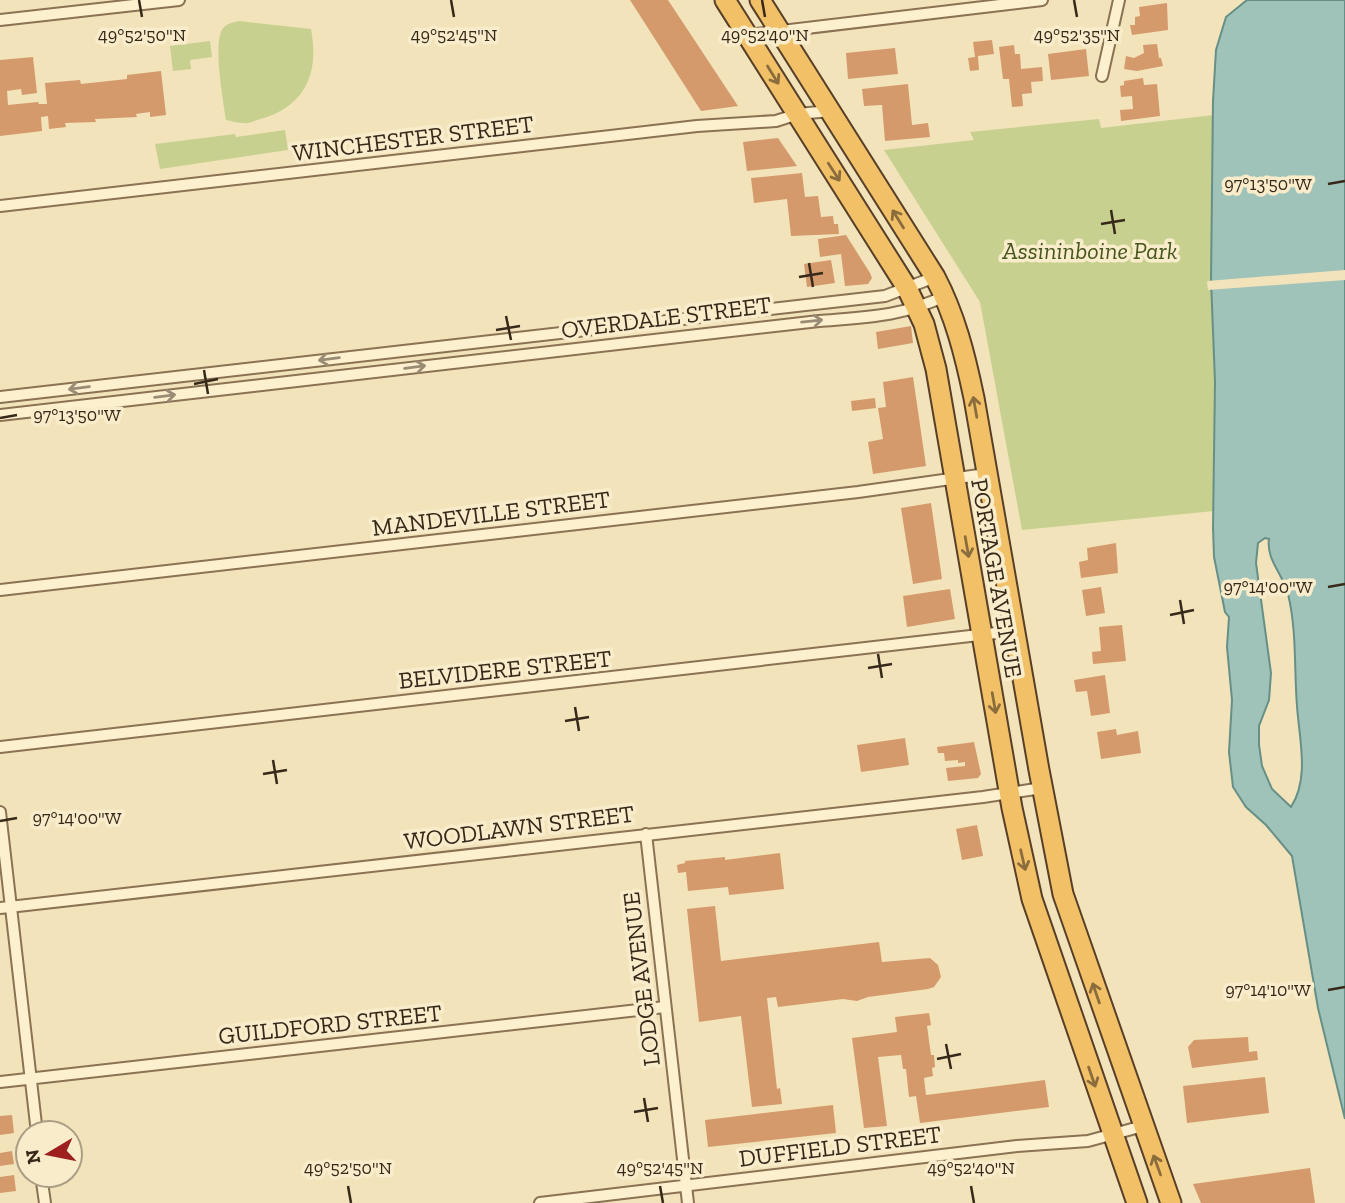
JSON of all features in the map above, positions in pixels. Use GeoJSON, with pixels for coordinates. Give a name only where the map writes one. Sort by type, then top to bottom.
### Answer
{"type":"FeatureCollection","features":[{"type":"Feature","properties":{"kind":"highway","name":"PORTAGE AVENUE"},"geometry":{"type":"LineString","coordinates":[[725,0],[918,309],[936,369],[1009,793],[1032,899],[1137,1203]]}},
{"type":"Feature","properties":{"kind":"highway","name":"PORTAGE AVENUE"},"geometry":{"type":"LineString","coordinates":[[760,0],[945,296],[966,360],[1058,874],[1068,914],[1171,1203]]}},
{"type":"Feature","properties":{"kind":"street"},"geometry":{"type":"LineString","coordinates":[[0,20],[179,0]]}},
{"type":"Feature","properties":{"kind":"street"},"geometry":{"type":"LineString","coordinates":[[748,35],[1042,0]]}},
{"type":"Feature","properties":{"kind":"street"},"geometry":{"type":"LineString","coordinates":[[1102,76],[1119,0]]}},
{"type":"Feature","properties":{"kind":"street","name":"WINCHESTER STREET"},"geometry":{"type":"LineString","coordinates":[[0,206],[697,126],[776,121],[798,114],[830,111]]}},
{"type":"Feature","properties":{"kind":"street","name":"OVERDALE STREET"},"geometry":{"type":"LineString","coordinates":[[0,397],[885,296],[935,277]]}},
{"type":"Feature","properties":{"kind":"street","name":"OVERDALE STREET"},"geometry":{"type":"LineString","coordinates":[[0,415],[819,321],[892,315],[918,309],[945,296]]}},
{"type":"Feature","properties":{"kind":"street"},"geometry":{"type":"LineString","coordinates":[[387,352],[390,370]]}},
{"type":"Feature","properties":{"kind":"street","name":"MANDEVILLE STREET"},"geometry":{"type":"LineString","coordinates":[[0,590],[986,474]]}},
{"type":"Feature","properties":{"kind":"street","name":"BELVIDERE STREET"},"geometry":{"type":"LineString","coordinates":[[0,747],[1014,631]]}},
{"type":"Feature","properties":{"kind":"street","name":"WOODLAWN STREET"},"geometry":{"type":"LineString","coordinates":[[5,907],[1042,788]]}},
{"type":"Feature","properties":{"kind":"street"},"geometry":{"type":"LineString","coordinates":[[0,812],[5,907],[35,1119]]}},
{"type":"Feature","properties":{"kind":"street","name":"LODGE AVENUE"},"geometry":{"type":"LineString","coordinates":[[646,834],[688,1203]]}},
{"type":"Feature","properties":{"kind":"street","name":"GUILDFORD STREET"},"geometry":{"type":"LineString","coordinates":[[0,1082],[666,1007]]}},
{"type":"Feature","properties":{"kind":"street","name":"DUFFIELD STREET"},"geometry":{"type":"LineString","coordinates":[[540,1203],[1017,1146],[1088,1141],[1143,1126]]}},
{"type":"Feature","properties":{"kind":"green space"},"geometry":{"type":"Polygon","coordinates":[[[239,21],[311,29],[313,44],[311,72],[300,95],[279,112],[248,123],[226,120],[220,75],[218,50],[222,29],[239,21]]]}},
{"type":"Feature","properties":{"kind":"green space"},"geometry":{"type":"Polygon","coordinates":[[[210,41],[212,57],[190,60],[191,69],[173,71],[170,46],[210,41]]]}},
{"type":"Feature","properties":{"kind":"green space","name":"Assininboine Park"},"geometry":{"type":"Polygon","coordinates":[[[1214,115],[1211,280],[1215,382],[1214,511],[1022,530],[980,302],[884,150],[974,140],[970,132],[1099,119],[1101,128],[1214,115]]]}},
{"type":"Feature","properties":{"kind":"green space"},"geometry":{"type":"Polygon","coordinates":[[[285,130],[288,150],[160,169],[155,144],[285,130]]]}},
{"type":"Feature","properties":{"kind":"water"},"geometry":{"type":"Polygon","coordinates":[[[1247,0],[1345,0],[1345,1119],[1318,1008],[1292,856],[1266,825],[1246,807],[1233,787],[1229,752],[1232,700],[1227,647],[1229,617],[1225,612],[1214,557],[1215,382],[1211,280],[1213,101],[1216,50],[1226,17],[1247,0]],[[1265,538],[1258,543],[1256,563],[1271,673],[1269,700],[1259,726],[1259,745],[1262,766],[1272,789],[1291,807],[1297,796],[1302,771],[1294,636],[1288,594],[1272,560],[1269,539],[1265,538]]]}},
{"type":"Feature","properties":{"kind":"pier"},"geometry":{"type":"Polygon","coordinates":[[[1345,270],[1345,280],[1208,290],[1207,281],[1345,270]]]}},
{"type":"Feature","properties":{"kind":"building"},"geometry":{"type":"Polygon","coordinates":[[[630,0],[668,0],[738,106],[701,111],[630,0]]]}},
{"type":"Feature","properties":{"kind":"building"},"geometry":{"type":"Polygon","coordinates":[[[1167,3],[1168,30],[1132,35],[1130,25],[1135,25],[1135,17],[1140,16],[1139,7],[1167,3]]]}},
{"type":"Feature","properties":{"kind":"building"},"geometry":{"type":"Polygon","coordinates":[[[992,40],[994,54],[978,56],[979,70],[970,71],[968,58],[975,57],[973,42],[992,40]]]}},
{"type":"Feature","properties":{"kind":"building"},"geometry":{"type":"Polygon","coordinates":[[[1157,44],[1163,66],[1137,71],[1124,69],[1126,56],[1134,58],[1144,53],[1143,45],[1157,44]]]}},
{"type":"Feature","properties":{"kind":"building"},"geometry":{"type":"Polygon","coordinates":[[[1014,45],[1015,54],[1020,54],[1021,69],[1042,67],[1043,81],[1031,82],[1032,93],[1022,94],[1023,106],[1012,107],[1009,79],[1003,79],[999,47],[1014,45]]]}},
{"type":"Feature","properties":{"kind":"building"},"geometry":{"type":"Polygon","coordinates":[[[895,48],[898,74],[848,79],[846,53],[895,48]]]}},
{"type":"Feature","properties":{"kind":"building"},"geometry":{"type":"Polygon","coordinates":[[[1086,49],[1089,76],[1051,80],[1048,54],[1086,49]]]}},
{"type":"Feature","properties":{"kind":"building"},"geometry":{"type":"Polygon","coordinates":[[[33,57],[37,93],[22,95],[21,89],[7,91],[8,105],[38,102],[47,104],[45,83],[80,80],[81,84],[127,79],[127,75],[161,71],[166,115],[150,117],[150,112],[136,114],[137,117],[65,123],[66,127],[49,129],[48,116],[41,117],[42,131],[0,136],[0,60],[33,57]]]}},
{"type":"Feature","properties":{"kind":"building"},"geometry":{"type":"Polygon","coordinates":[[[1143,78],[1144,85],[1157,84],[1160,116],[1121,121],[1120,110],[1133,109],[1132,96],[1121,97],[1120,86],[1124,85],[1124,81],[1143,78]]]}},
{"type":"Feature","properties":{"kind":"building"},"geometry":{"type":"Polygon","coordinates":[[[908,84],[912,125],[928,123],[930,137],[885,141],[882,105],[864,106],[862,89],[908,84]]]}},
{"type":"Feature","properties":{"kind":"building"},"geometry":{"type":"Polygon","coordinates":[[[778,138],[797,166],[747,171],[743,142],[778,138]]]}},
{"type":"Feature","properties":{"kind":"building"},"geometry":{"type":"Polygon","coordinates":[[[802,173],[805,197],[818,196],[821,217],[833,216],[834,224],[838,224],[839,234],[791,236],[787,199],[754,203],[751,178],[802,173]]]}},
{"type":"Feature","properties":{"kind":"building"},"geometry":{"type":"Polygon","coordinates":[[[846,235],[870,273],[872,278],[868,284],[845,286],[841,254],[820,257],[818,239],[846,235]]]}},
{"type":"Feature","properties":{"kind":"building"},"geometry":{"type":"Polygon","coordinates":[[[831,260],[835,283],[807,287],[804,264],[831,260]]]}},
{"type":"Feature","properties":{"kind":"building"},"geometry":{"type":"Polygon","coordinates":[[[911,326],[913,343],[878,349],[876,332],[911,326]]]}},
{"type":"Feature","properties":{"kind":"building"},"geometry":{"type":"Polygon","coordinates":[[[913,377],[926,466],[873,474],[868,442],[883,439],[878,408],[886,407],[883,382],[913,377]]]}},
{"type":"Feature","properties":{"kind":"building"},"geometry":{"type":"Polygon","coordinates":[[[875,398],[876,408],[852,411],[851,401],[875,398]]]}},
{"type":"Feature","properties":{"kind":"building"},"geometry":{"type":"Polygon","coordinates":[[[931,503],[942,579],[913,584],[901,508],[931,503]]]}},
{"type":"Feature","properties":{"kind":"building"},"geometry":{"type":"Polygon","coordinates":[[[1116,543],[1118,573],[1081,578],[1079,562],[1088,560],[1087,548],[1116,543]]]}},
{"type":"Feature","properties":{"kind":"building"},"geometry":{"type":"Polygon","coordinates":[[[1101,587],[1105,613],[1086,616],[1082,590],[1101,587]]]}},
{"type":"Feature","properties":{"kind":"building"},"geometry":{"type":"Polygon","coordinates":[[[950,589],[955,619],[907,627],[903,596],[950,589]]]}},
{"type":"Feature","properties":{"kind":"building"},"geometry":{"type":"Polygon","coordinates":[[[1122,625],[1126,661],[1093,664],[1092,652],[1101,651],[1099,627],[1122,625]]]}},
{"type":"Feature","properties":{"kind":"building"},"geometry":{"type":"Polygon","coordinates":[[[1105,675],[1110,713],[1091,716],[1087,691],[1076,692],[1074,680],[1105,675]]]}},
{"type":"Feature","properties":{"kind":"building"},"geometry":{"type":"Polygon","coordinates":[[[1116,729],[1117,735],[1138,731],[1141,753],[1101,759],[1097,732],[1116,729]]]}},
{"type":"Feature","properties":{"kind":"building"},"geometry":{"type":"Polygon","coordinates":[[[905,738],[909,765],[861,772],[857,745],[905,738]]]}},
{"type":"Feature","properties":{"kind":"building"},"geometry":{"type":"Polygon","coordinates":[[[974,742],[981,774],[978,778],[948,781],[946,768],[965,766],[965,762],[945,761],[944,753],[938,753],[937,747],[974,742]]]}},
{"type":"Feature","properties":{"kind":"building"},"geometry":{"type":"Polygon","coordinates":[[[977,825],[983,856],[962,860],[956,829],[977,825]]]}},
{"type":"Feature","properties":{"kind":"building"},"geometry":{"type":"Polygon","coordinates":[[[780,853],[784,889],[729,895],[728,887],[688,891],[686,872],[678,873],[677,865],[685,861],[725,857],[725,860],[780,853]]]}},
{"type":"Feature","properties":{"kind":"building"},"geometry":{"type":"Polygon","coordinates":[[[715,906],[721,961],[879,942],[882,962],[930,958],[938,965],[941,977],[934,987],[928,989],[868,997],[857,1001],[843,999],[778,1007],[776,997],[767,998],[777,1089],[780,1088],[782,1104],[752,1107],[741,1016],[699,1022],[687,909],[715,906]]]}},
{"type":"Feature","properties":{"kind":"building"},"geometry":{"type":"Polygon","coordinates":[[[929,1013],[931,1025],[927,1026],[935,1067],[932,1068],[933,1076],[924,1078],[926,1095],[1045,1080],[1049,1107],[920,1123],[916,1096],[909,1097],[906,1069],[903,1069],[901,1055],[878,1057],[887,1126],[864,1128],[852,1038],[897,1032],[895,1017],[929,1013]]]}},
{"type":"Feature","properties":{"kind":"building"},"geometry":{"type":"Polygon","coordinates":[[[1248,1037],[1249,1052],[1257,1051],[1258,1060],[1192,1068],[1188,1047],[1194,1040],[1248,1037]]]}},
{"type":"Feature","properties":{"kind":"building"},"geometry":{"type":"Polygon","coordinates":[[[1265,1077],[1269,1113],[1187,1123],[1183,1086],[1265,1077]]]}},
{"type":"Feature","properties":{"kind":"building"},"geometry":{"type":"Polygon","coordinates":[[[833,1105],[836,1133],[708,1147],[705,1120],[833,1105]]]}},
{"type":"Feature","properties":{"kind":"building"},"geometry":{"type":"Polygon","coordinates":[[[12,1115],[14,1133],[0,1135],[0,1116],[12,1115]]]}},
{"type":"Feature","properties":{"kind":"building"},"geometry":{"type":"Polygon","coordinates":[[[12,1151],[14,1164],[0,1166],[0,1153],[12,1151]]]}},
{"type":"Feature","properties":{"kind":"building"},"geometry":{"type":"Polygon","coordinates":[[[1310,1168],[1315,1203],[1201,1203],[1193,1184],[1310,1168]]]}},
{"type":"Feature","properties":{"kind":"building"},"geometry":{"type":"Polygon","coordinates":[[[14,1175],[16,1191],[0,1193],[0,1177],[14,1175]]]}}]}
